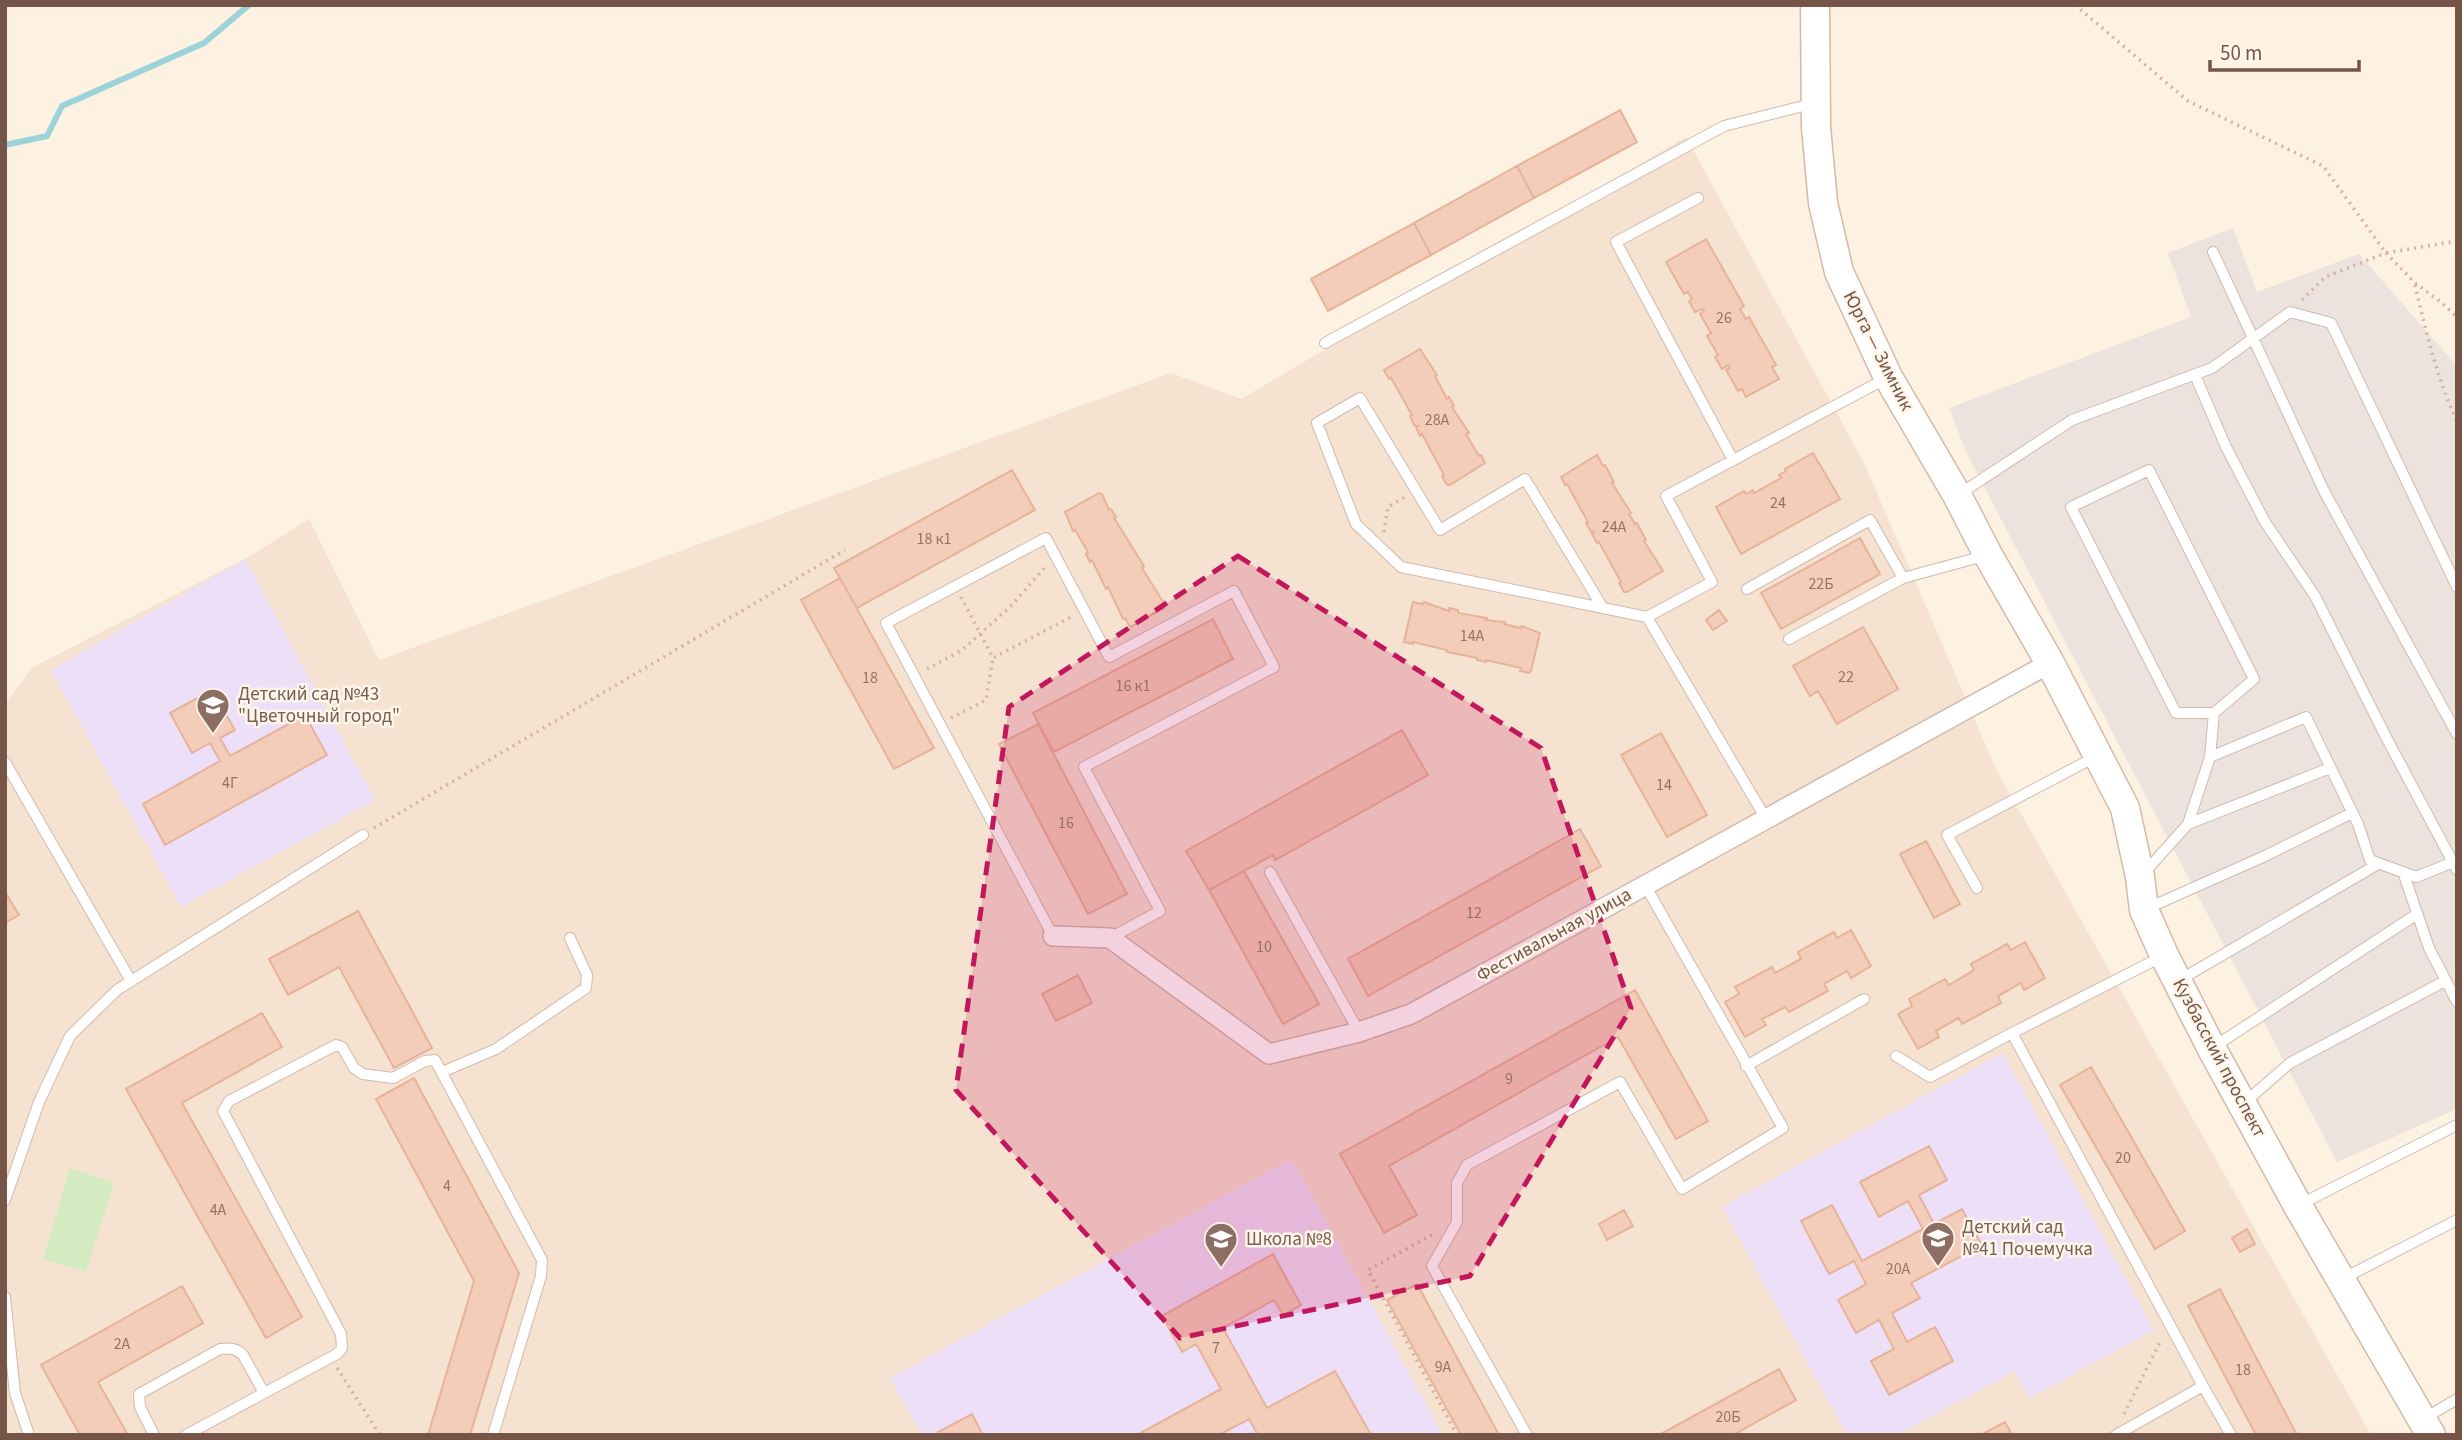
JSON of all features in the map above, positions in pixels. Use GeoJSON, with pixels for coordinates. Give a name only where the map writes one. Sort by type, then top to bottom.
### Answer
{"type":"FeatureCollection","features":[{"type":"Feature","properties":{"kind":"street","name":"Юрга — Зимник"},"geometry":{"type":"LineString","coordinates":[[1815,5],[1815,103],[1823,203],[1839,272],[1888,377],[2050,663]]}},
{"type":"Feature","properties":{"kind":"street","name":"Кузбасский проспект"},"geometry":{"type":"LineString","coordinates":[[2050,663],[2125,808],[2140,877],[2144,910],[2164,955],[2298,1206],[2426,1428]]}},
{"type":"Feature","properties":{"kind":"street","name":"Фестивальная улица"},"geometry":{"type":"LineString","coordinates":[[1110,938],[1269,1054],[1359,1032],[1411,1014],[2050,663]]}},
{"type":"Feature","properties":{"kind":"street"},"geometry":{"type":"LineString","coordinates":[[1053,936],[1110,938]]}},
{"type":"Feature","properties":{"kind":"lane"},"geometry":{"type":"LineString","coordinates":[[1325,343],[1724,126],[1815,103]]}},
{"type":"Feature","properties":{"kind":"lane"},"geometry":{"type":"LineString","coordinates":[[1698,198],[1616,242],[1733,460]]}},
{"type":"Feature","properties":{"kind":"lane"},"geometry":{"type":"LineString","coordinates":[[2213,252],[2324,491],[2457,734]]}},
{"type":"Feature","properties":{"kind":"lane"},"geometry":{"type":"LineString","coordinates":[[1957,495],[2072,420],[2212,368],[2290,312],[2331,323],[2457,587]]}},
{"type":"Feature","properties":{"kind":"lane"},"geometry":{"type":"LineString","coordinates":[[2195,375],[2226,447],[2265,522],[2315,596],[2455,865],[2416,877],[2370,860],[2352,813],[2306,717],[2210,757]]}},
{"type":"Feature","properties":{"kind":"lane"},"geometry":{"type":"LineString","coordinates":[[1603,608],[1525,479],[1440,530],[1360,398],[1317,423],[1356,524],[1401,567],[1647,617],[1712,582],[1666,496],[1888,377]]}},
{"type":"Feature","properties":{"kind":"lane"},"geometry":{"type":"LineString","coordinates":[[2140,877],[2188,824],[2210,757],[2214,713],[2254,679],[2149,470],[2071,506],[2176,713],[2214,713]]}},
{"type":"Feature","properties":{"kind":"lane"},"geometry":{"type":"LineString","coordinates":[[1747,589],[1870,520],[1903,578]]}},
{"type":"Feature","properties":{"kind":"lane"},"geometry":{"type":"LineString","coordinates":[[1053,936],[886,623],[1046,538],[1109,657],[1234,591],[1274,667],[1084,767],[1160,911],[1110,938]]}},
{"type":"Feature","properties":{"kind":"lane"},"geometry":{"type":"LineString","coordinates":[[1789,639],[1903,578],[1988,555]]}},
{"type":"Feature","properties":{"kind":"lane"},"geometry":{"type":"LineString","coordinates":[[1647,617],[1766,819]]}},
{"type":"Feature","properties":{"kind":"lane"},"geometry":{"type":"LineString","coordinates":[[1977,888],[1947,835],[2098,755]]}},
{"type":"Feature","properties":{"kind":"lane"},"geometry":{"type":"LineString","coordinates":[[5,762],[131,981]]}},
{"type":"Feature","properties":{"kind":"lane"},"geometry":{"type":"LineString","coordinates":[[2188,824],[2330,768]]}},
{"type":"Feature","properties":{"kind":"lane"},"geometry":{"type":"LineString","coordinates":[[2144,910],[2265,856],[2352,813]]}},
{"type":"Feature","properties":{"kind":"lane"},"geometry":{"type":"LineString","coordinates":[[5,1200],[39,1102],[70,1036],[117,990],[363,835]]}},
{"type":"Feature","properties":{"kind":"lane"},"geometry":{"type":"LineString","coordinates":[[2178,982],[2378,864]]}},
{"type":"Feature","properties":{"kind":"lane"},"geometry":{"type":"LineString","coordinates":[[1270,872],[1359,1032]]}},
{"type":"Feature","properties":{"kind":"lane"},"geometry":{"type":"LineString","coordinates":[[2403,872],[2429,948],[2457,1002]]}},
{"type":"Feature","properties":{"kind":"lane"},"geometry":{"type":"LineString","coordinates":[[1527,1435],[1432,1266],[1457,1222],[1457,1183],[1467,1166],[1620,1082],[1682,1189],[1783,1128],[1645,885]]}},
{"type":"Feature","properties":{"kind":"lane"},"geometry":{"type":"LineString","coordinates":[[2212,1049],[2417,914]]}},
{"type":"Feature","properties":{"kind":"lane"},"geometry":{"type":"LineString","coordinates":[[442,1072],[496,1049],[586,988],[587,975],[570,938]]}},
{"type":"Feature","properties":{"kind":"lane"},"geometry":{"type":"LineString","coordinates":[[1896,1056],[1930,1077],[2164,955]]}},
{"type":"Feature","properties":{"kind":"lane"},"geometry":{"type":"LineString","coordinates":[[2244,1103],[2290,1063],[2445,981]]}},
{"type":"Feature","properties":{"kind":"lane"},"geometry":{"type":"LineString","coordinates":[[1746,1066],[1864,999]]}},
{"type":"Feature","properties":{"kind":"lane"},"geometry":{"type":"LineString","coordinates":[[2012,1033],[2231,1435]]}},
{"type":"Feature","properties":{"kind":"lane"},"geometry":{"type":"LineString","coordinates":[[186,1435],[342,1348],[341,1334],[223,1111],[225,1105],[336,1045],[342,1047],[355,1068],[363,1074],[393,1078],[435,1060],[542,1260],[541,1276],[493,1435]]}},
{"type":"Feature","properties":{"kind":"lane"},"geometry":{"type":"LineString","coordinates":[[2298,1206],[2457,1125]]}},
{"type":"Feature","properties":{"kind":"lane"},"geometry":{"type":"LineString","coordinates":[[2341,1280],[2457,1220]]}},
{"type":"Feature","properties":{"kind":"lane"},"geometry":{"type":"LineString","coordinates":[[5,1297],[15,1393],[29,1435]]}},
{"type":"Feature","properties":{"kind":"lane"},"geometry":{"type":"LineString","coordinates":[[155,1435],[140,1407],[139,1394],[220,1349],[229,1348],[243,1354],[264,1393]]}},
{"type":"Feature","properties":{"kind":"lane"},"geometry":{"type":"LineString","coordinates":[[2116,1435],[2203,1386]]}},
{"type":"Feature","properties":{"kind":"lane"},"geometry":{"type":"LineString","coordinates":[[2426,1428],[2457,1399]]}},
{"type":"Feature","properties":{"kind":"path"},"geometry":{"type":"LineString","coordinates":[[2075,5],[2188,101],[2323,166],[2386,253],[2415,284],[2457,317]]}},
{"type":"Feature","properties":{"kind":"path"},"geometry":{"type":"LineString","coordinates":[[2290,312],[2325,277],[2386,253],[2457,241]]}},
{"type":"Feature","properties":{"kind":"path"},"geometry":{"type":"LineString","coordinates":[[2415,284],[2432,353],[2457,422]]}},
{"type":"Feature","properties":{"kind":"path"},"geometry":{"type":"LineString","coordinates":[[1382,549],[1388,507],[1416,490]]}},
{"type":"Feature","properties":{"kind":"path"},"geometry":{"type":"LineString","coordinates":[[363,835],[845,550]]}},
{"type":"Feature","properties":{"kind":"path"},"geometry":{"type":"LineString","coordinates":[[915,676],[962,650],[1011,606],[1055,555]]}},
{"type":"Feature","properties":{"kind":"path"},"geometry":{"type":"LineString","coordinates":[[940,724],[986,700],[993,658],[956,586]]}},
{"type":"Feature","properties":{"kind":"path"},"geometry":{"type":"LineString","coordinates":[[993,658],[1084,610]]}},
{"type":"Feature","properties":{"kind":"path"},"geometry":{"type":"LineString","coordinates":[[1457,1222],[1368,1270],[1457,1435]]}},
{"type":"Feature","properties":{"kind":"path"},"geometry":{"type":"LineString","coordinates":[[2119,1423],[2169,1325]]}},
{"type":"Feature","properties":{"kind":"path"},"geometry":{"type":"LineString","coordinates":[[330,1357],[380,1435]]}},
{"type":"Feature","properties":{"kind":"highlighted area"},"geometry":{"type":"Polygon","coordinates":[[[1238,556],[1541,748],[1631,1008],[1470,1276],[1180,1338],[956,1090],[1009,707],[1238,556]]]}},
{"type":"Feature","properties":{"kind":"shaded area"},"geometry":{"type":"Polygon","coordinates":[[[1686,137],[1864,463],[1996,769],[2371,1435],[5,1435],[5,703],[33,667],[245,559],[309,519],[379,660],[1171,373],[1241,399],[1686,137]]]}},
{"type":"Feature","properties":{"kind":"shaded area"},"geometry":{"type":"Polygon","coordinates":[[[2233,228],[2257,292],[2359,254],[2457,366],[2457,1109],[2337,1162],[1966,452],[1949,408],[2191,317],[2168,253],[2233,228]]]}},
{"type":"Feature","properties":{"kind":"shaded area","name":"Детский сад №43 \"Цветочный город\""},"geometry":{"type":"Polygon","coordinates":[[[245,559],[375,800],[181,907],[51,670],[245,559]]]}},
{"type":"Feature","properties":{"kind":"shaded area","name":"Детский сад №41 Почемучка"},"geometry":{"type":"Polygon","coordinates":[[[2003,1053],[2154,1330],[2030,1398],[2015,1371],[1897,1435],[1847,1435],[1722,1207],[2003,1053]]]}},
{"type":"Feature","properties":{"kind":"shaded area","name":"Школа №8"},"geometry":{"type":"Polygon","coordinates":[[[1292,1159],[1443,1435],[922,1435],[890,1378],[1292,1159]]]}},
{"type":"Feature","properties":{"kind":"green space"},"geometry":{"type":"Polygon","coordinates":[[[70,1168],[114,1183],[86,1272],[43,1259],[70,1168]]]}},
{"type":"Feature","properties":{"kind":"building"},"geometry":{"type":"Polygon","coordinates":[[[1620,110],[1637,142],[1534,198],[1517,166],[1620,110]]]}},
{"type":"Feature","properties":{"kind":"building"},"geometry":{"type":"Polygon","coordinates":[[[1517,166],[1534,198],[1431,255],[1414,223],[1517,166]]]}},
{"type":"Feature","properties":{"kind":"building"},"geometry":{"type":"Polygon","coordinates":[[[1414,223],[1431,255],[1328,311],[1311,279],[1414,223]]]}},
{"type":"Feature","properties":{"kind":"building"},"geometry":{"type":"Polygon","coordinates":[[[1706,239],[1744,306],[1740,309],[1746,319],[1749,317],[1776,365],[1772,367],[1779,379],[1746,397],[1742,389],[1738,391],[1726,370],[1730,368],[1729,365],[1722,369],[1715,357],[1718,355],[1707,336],[1711,333],[1700,314],[1704,311],[1702,309],[1695,312],[1688,292],[1684,294],[1666,262],[1706,239]]]}},
{"type":"Feature","properties":{"kind":"building"},"geometry":{"type":"Polygon","coordinates":[[[1420,349],[1469,433],[1466,434],[1485,463],[1450,485],[1447,485],[1422,434],[1420,436],[1416,427],[1418,426],[1414,425],[1410,416],[1412,415],[1384,370],[1420,349]]]}},
{"type":"Feature","properties":{"kind":"building"},"geometry":{"type":"Polygon","coordinates":[[[1813,453],[1840,499],[1741,554],[1716,507],[1744,491],[1746,494],[1753,490],[1754,493],[1781,478],[1779,475],[1786,471],[1785,469],[1813,453]]]}},
{"type":"Feature","properties":{"kind":"building"},"geometry":{"type":"Polygon","coordinates":[[[1597,455],[1663,571],[1627,592],[1624,592],[1619,583],[1621,582],[1561,477],[1597,455]]]}},
{"type":"Feature","properties":{"kind":"building"},"geometry":{"type":"Polygon","coordinates":[[[1012,470],[1035,510],[857,608],[834,568],[1012,470]]]}},
{"type":"Feature","properties":{"kind":"building"},"geometry":{"type":"Polygon","coordinates":[[[1099,493],[1116,517],[1114,518],[1165,605],[1130,627],[1125,618],[1123,619],[1092,560],[1090,562],[1086,554],[1088,552],[1075,530],[1073,531],[1065,512],[1099,493]]]}},
{"type":"Feature","properties":{"kind":"building"},"geometry":{"type":"Polygon","coordinates":[[[1860,538],[1880,574],[1781,629],[1761,593],[1860,538]]]}},
{"type":"Feature","properties":{"kind":"building"},"geometry":{"type":"Polygon","coordinates":[[[840,578],[934,748],[894,769],[801,600],[840,578]]]}},
{"type":"Feature","properties":{"kind":"building"},"geometry":{"type":"Polygon","coordinates":[[[1413,602],[1424,602],[1449,611],[1449,608],[1458,610],[1458,613],[1505,622],[1504,624],[1521,628],[1522,626],[1540,633],[1531,671],[1520,671],[1521,668],[1404,642],[1413,602]]]}},
{"type":"Feature","properties":{"kind":"building"},"geometry":{"type":"Polygon","coordinates":[[[1719,610],[1727,621],[1713,630],[1706,620],[1719,610]]]}},
{"type":"Feature","properties":{"kind":"building"},"geometry":{"type":"Polygon","coordinates":[[[1213,619],[1233,659],[1054,752],[1033,713],[1213,619]]]}},
{"type":"Feature","properties":{"kind":"building"},"geometry":{"type":"Polygon","coordinates":[[[1863,627],[1898,689],[1837,724],[1818,691],[1810,696],[1793,666],[1863,627]]]}},
{"type":"Feature","properties":{"kind":"building"},"geometry":{"type":"Polygon","coordinates":[[[212,690],[235,730],[220,738],[230,756],[305,715],[327,755],[165,845],[143,804],[220,761],[210,743],[192,753],[170,713],[212,690]]]}},
{"type":"Feature","properties":{"kind":"building"},"geometry":{"type":"Polygon","coordinates":[[[1038,724],[1127,894],[1088,914],[999,744],[1038,724]]]}},
{"type":"Feature","properties":{"kind":"building"},"geometry":{"type":"Polygon","coordinates":[[[1402,730],[1428,775],[1275,860],[1273,855],[1209,890],[1186,851],[1402,730]]]}},
{"type":"Feature","properties":{"kind":"building"},"geometry":{"type":"Polygon","coordinates":[[[1661,733],[1707,815],[1667,837],[1621,755],[1661,733]]]}},
{"type":"Feature","properties":{"kind":"building"},"geometry":{"type":"Polygon","coordinates":[[[1580,829],[1601,866],[1368,996],[1348,959],[1580,829]]]}},
{"type":"Feature","properties":{"kind":"building"},"geometry":{"type":"Polygon","coordinates":[[[1926,841],[1960,904],[1934,918],[1900,854],[1926,841]]]}},
{"type":"Feature","properties":{"kind":"building"},"geometry":{"type":"Polygon","coordinates":[[[1244,871],[1319,1004],[1283,1024],[1209,890],[1244,871]]]}},
{"type":"Feature","properties":{"kind":"building"},"geometry":{"type":"Polygon","coordinates":[[[5,892],[19,915],[5,923],[5,892]]]}},
{"type":"Feature","properties":{"kind":"building"},"geometry":{"type":"Polygon","coordinates":[[[358,911],[432,1048],[394,1068],[339,967],[288,995],[269,959],[358,911]]]}},
{"type":"Feature","properties":{"kind":"building"},"geometry":{"type":"Polygon","coordinates":[[[1851,930],[1871,966],[1851,978],[1847,971],[1824,984],[1828,991],[1789,1012],[1785,1007],[1762,1019],[1766,1025],[1745,1037],[1725,1002],[1739,994],[1735,987],[1772,967],[1775,973],[1801,959],[1798,952],[1834,932],[1837,938],[1851,930]]]}},
{"type":"Feature","properties":{"kind":"building"},"geometry":{"type":"Polygon","coordinates":[[[2025,942],[2045,978],[2024,990],[2021,983],[1998,996],[2001,1003],[1962,1024],[1959,1018],[1936,1031],[1939,1037],[1918,1049],[1898,1014],[1912,1006],[1909,999],[1945,979],[1949,985],[1974,970],[1971,964],[2007,944],[2011,950],[2025,942]]]}},
{"type":"Feature","properties":{"kind":"building"},"geometry":{"type":"Polygon","coordinates":[[[1078,975],[1092,1003],[1056,1021],[1042,994],[1078,975]]]}},
{"type":"Feature","properties":{"kind":"building"},"geometry":{"type":"Polygon","coordinates":[[[1635,990],[1708,1121],[1676,1139],[1618,1037],[1389,1166],[1417,1215],[1384,1233],[1340,1154],[1635,990]]]}},
{"type":"Feature","properties":{"kind":"building"},"geometry":{"type":"Polygon","coordinates":[[[262,1013],[282,1047],[182,1103],[302,1317],[266,1338],[126,1089],[262,1013]]]}},
{"type":"Feature","properties":{"kind":"building"},"geometry":{"type":"Polygon","coordinates":[[[2091,1067],[2185,1231],[2155,1249],[2060,1085],[2091,1067]]]}},
{"type":"Feature","properties":{"kind":"building"},"geometry":{"type":"Polygon","coordinates":[[[414,1078],[519,1273],[470,1435],[428,1435],[474,1281],[376,1099],[414,1078]]]}},
{"type":"Feature","properties":{"kind":"building"},"geometry":{"type":"Polygon","coordinates":[[[1929,1146],[1947,1180],[1919,1195],[1934,1224],[1962,1209],[1982,1245],[1911,1283],[1920,1298],[1892,1313],[1907,1342],[1935,1327],[1953,1361],[1889,1395],[1871,1361],[1894,1349],[1879,1320],[1856,1333],[1838,1300],[1866,1284],[1854,1261],[1829,1274],[1801,1221],[1832,1205],[1862,1261],[1923,1229],[1908,1201],[1879,1217],[1860,1182],[1929,1146]]]}},
{"type":"Feature","properties":{"kind":"building"},"geometry":{"type":"Polygon","coordinates":[[[1624,1210],[1633,1226],[1607,1240],[1599,1224],[1624,1210]]]}},
{"type":"Feature","properties":{"kind":"building"},"geometry":{"type":"Polygon","coordinates":[[[2247,1229],[2255,1244],[2240,1252],[2232,1238],[2247,1229]]]}},
{"type":"Feature","properties":{"kind":"building"},"geometry":{"type":"Polygon","coordinates":[[[1273,1254],[1301,1305],[1283,1315],[1274,1300],[1223,1328],[1267,1408],[1335,1371],[1371,1435],[1258,1435],[1249,1419],[1219,1435],[1137,1435],[1221,1389],[1196,1344],[1182,1352],[1162,1316],[1273,1254]]]}},
{"type":"Feature","properties":{"kind":"building"},"geometry":{"type":"Polygon","coordinates":[[[1417,1284],[1499,1435],[1461,1435],[1387,1300],[1417,1284]]]}},
{"type":"Feature","properties":{"kind":"building"},"geometry":{"type":"Polygon","coordinates":[[[182,1286],[203,1323],[98,1382],[128,1435],[80,1435],[41,1365],[182,1286]]]}},
{"type":"Feature","properties":{"kind":"building"},"geometry":{"type":"Polygon","coordinates":[[[2220,1289],[2297,1435],[2256,1435],[2188,1306],[2220,1289]]]}},
{"type":"Feature","properties":{"kind":"building"},"geometry":{"type":"Polygon","coordinates":[[[1779,1369],[1796,1400],[1733,1435],[1659,1435],[1779,1369]]]}},
{"type":"Feature","properties":{"kind":"building"},"geometry":{"type":"Polygon","coordinates":[[[972,1414],[983,1435],[939,1435],[938,1432],[972,1414]]]}},
{"type":"Feature","properties":{"kind":"building"},"geometry":{"type":"Polygon","coordinates":[[[2005,1422],[2012,1435],[1981,1435],[2005,1422]]]}},
{"type":"Feature","properties":{"kind":"waterway"},"geometry":{"type":"LineString","coordinates":[[5,145],[47,136],[62,106],[204,43],[249,5]]}},
{"type":"Feature","properties":{"kind":"place","name":"Детский сад №43 \"Цветочный город\""},"geometry":{"type":"Point","coordinates":[213,735]}},
{"type":"Feature","properties":{"kind":"place","name":"Детский сад №41 Почемучка"},"geometry":{"type":"Point","coordinates":[1938,1268]}},
{"type":"Feature","properties":{"kind":"place","name":"Школа №8"},"geometry":{"type":"Point","coordinates":[1221,1269]}}]}
